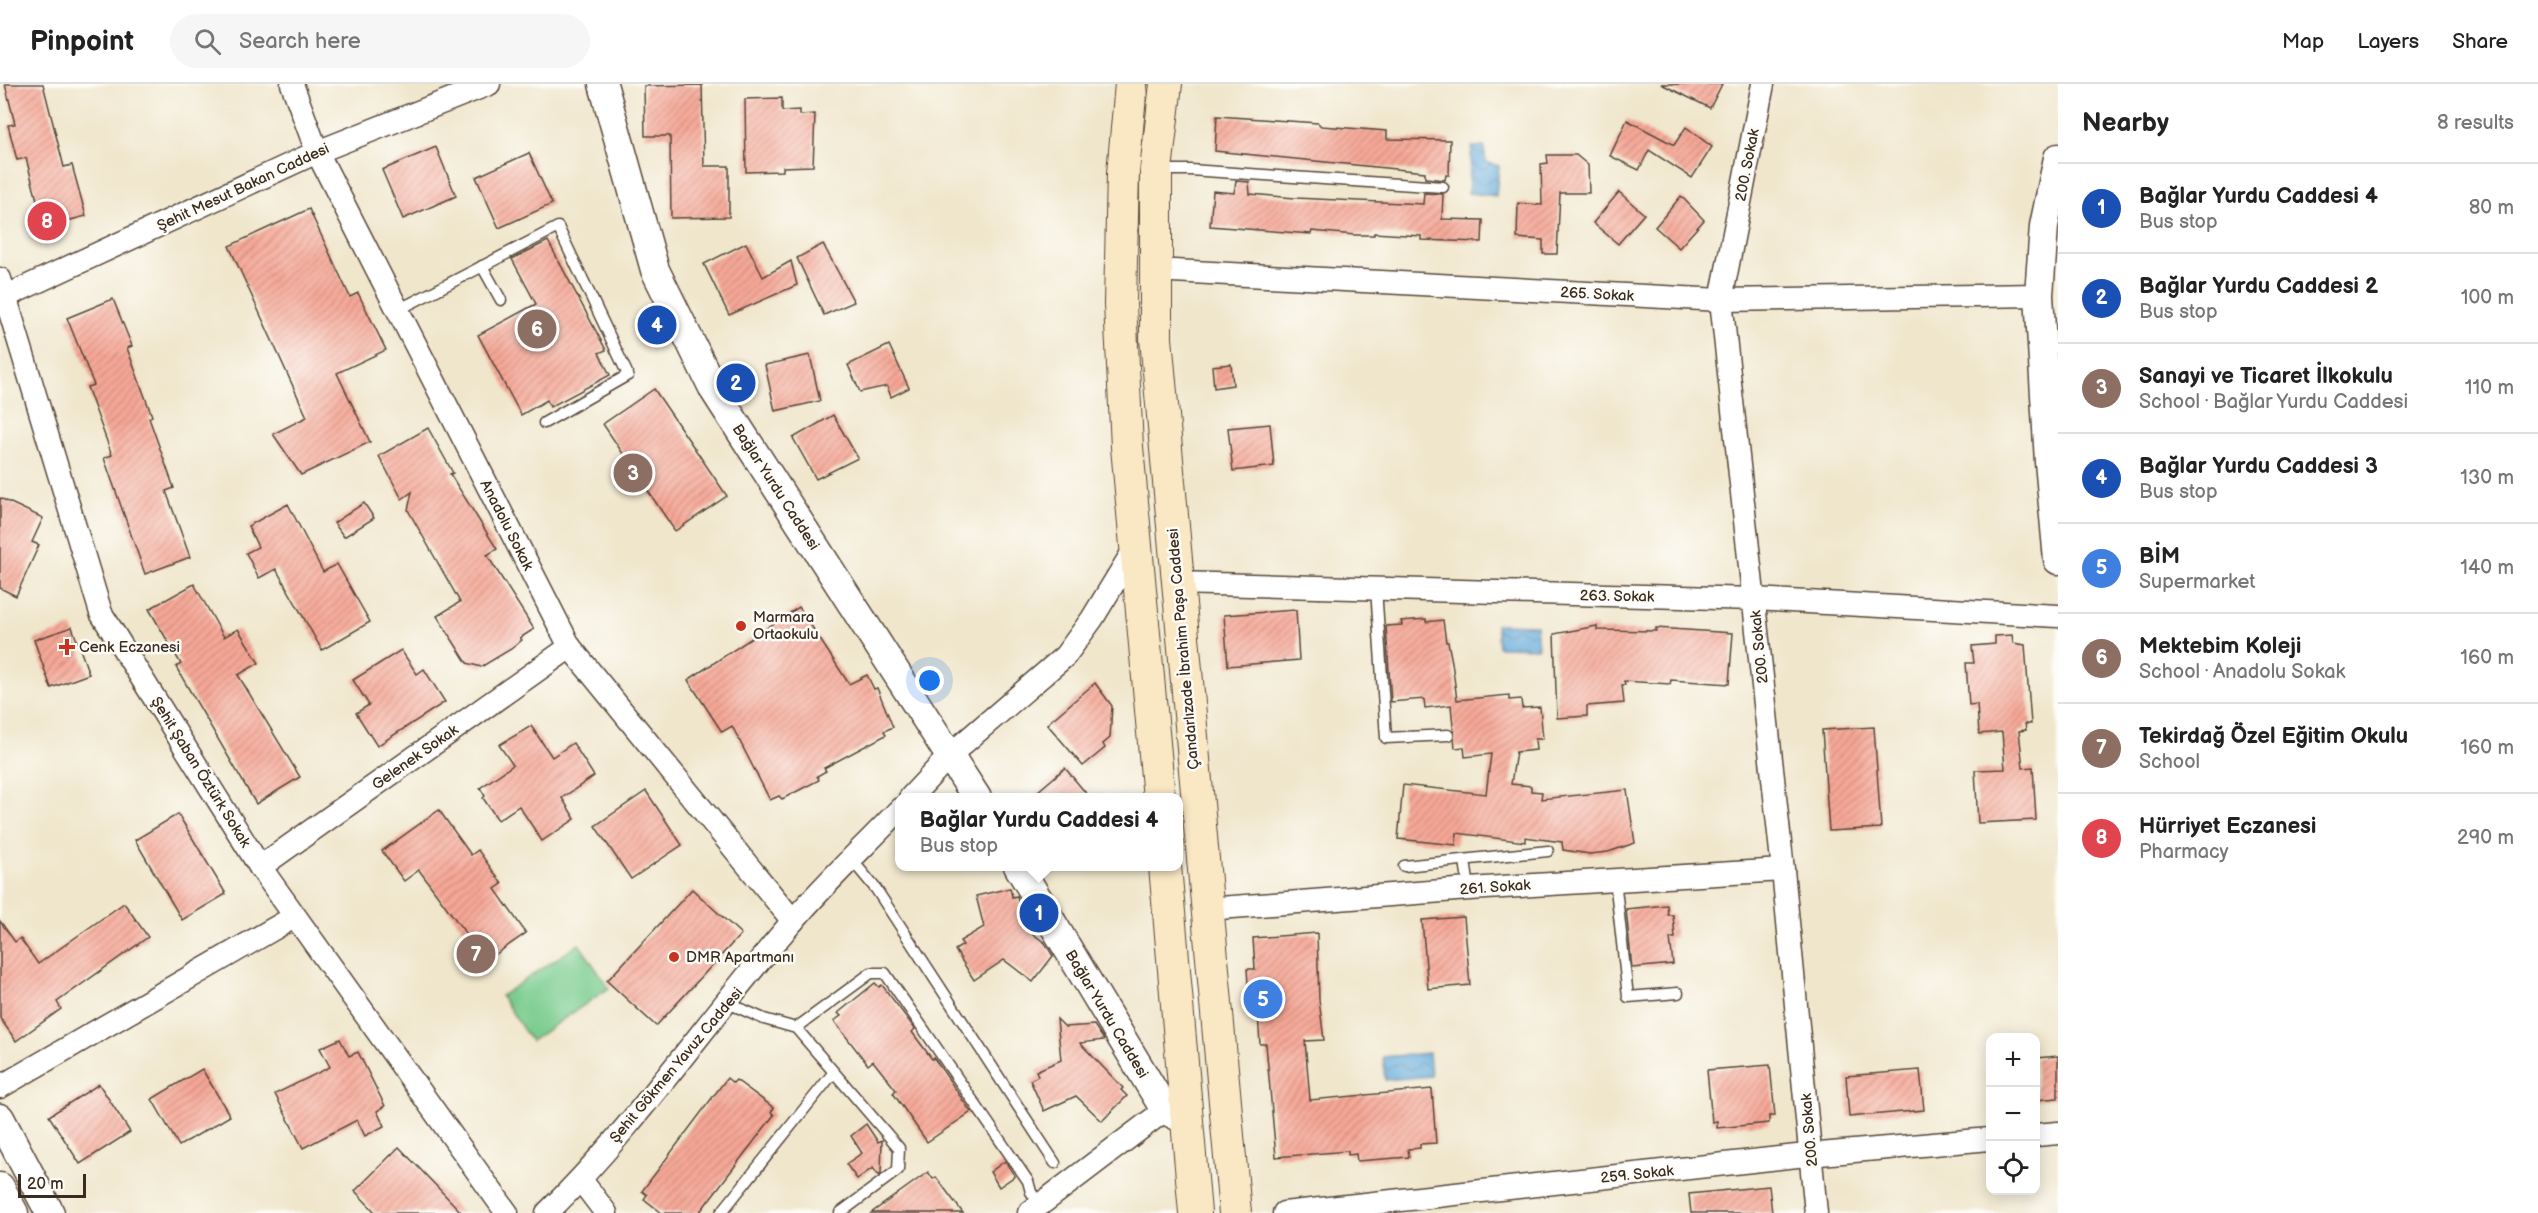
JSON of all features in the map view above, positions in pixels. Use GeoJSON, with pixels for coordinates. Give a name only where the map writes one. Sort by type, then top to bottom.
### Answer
{"type":"FeatureCollection","features":[{"type":"Feature","properties":{"kind":"main road"},"geometry":{"type":"LineString","coordinates":[[1131,84],[1123,172],[1120,304],[1127,447],[1159,793]]}},
{"type":"Feature","properties":{"kind":"main road","name":"Çandarlızade İbrahim Paşa Caddesi"},"geometry":{"type":"LineString","coordinates":[[1166,84],[1156,170],[1154,270],[1158,374],[1235,1213]]}},
{"type":"Feature","properties":{"kind":"main road"},"geometry":{"type":"LineString","coordinates":[[1165,871],[1176,1115],[1195,1213]]}},
{"type":"Feature","properties":{"kind":"street","name":"Anadolu Sokak"},"geometry":{"type":"LineString","coordinates":[[292,84],[317,152],[570,647],[793,921]]}},
{"type":"Feature","properties":{"kind":"street","name":"Şehit Mesut Bakan Caddesi"},"geometry":{"type":"LineString","coordinates":[[2,292],[317,152],[489,84]]}},
{"type":"Feature","properties":{"kind":"street","name":"Bağlar Yurdu Caddesi"},"geometry":{"type":"LineString","coordinates":[[603,84],[655,270],[678,321],[718,398],[951,754],[974,793]]}},
{"type":"Feature","properties":{"kind":"street","name":"200. Sokak"},"geometry":{"type":"LineString","coordinates":[[1763,84],[1721,300],[1783,870],[1816,1213]]}},
{"type":"Feature","properties":{"kind":"street"},"geometry":{"type":"LineString","coordinates":[[2058,158],[2044,226],[2049,462],[2058,560]]}},
{"type":"Feature","properties":{"kind":"street","name":"265. Sokak"},"geometry":{"type":"LineString","coordinates":[[1154,270],[1721,300],[2046,277]]}},
{"type":"Feature","properties":{"kind":"street","name":"Şehit Şaban Öztürk Sokak"},"geometry":{"type":"LineString","coordinates":[[2,292],[101,613],[260,867],[507,1213]]}},
{"type":"Feature","properties":{"kind":"street"},"geometry":{"type":"LineString","coordinates":[[915,793],[951,754],[1065,656],[1137,546]]}},
{"type":"Feature","properties":{"kind":"street","name":"263. Sokak"},"geometry":{"type":"LineString","coordinates":[[1176,583],[1754,599],[2058,616]]}},
{"type":"Feature","properties":{"kind":"street","name":"Gelenek Sokak"},"geometry":{"type":"LineString","coordinates":[[260,867],[570,647]]}},
{"type":"Feature","properties":{"kind":"street","name":"Şehit Gökmen Yavuz Caddesi"},"geometry":{"type":"LineString","coordinates":[[547,1213],[581,1180],[793,921],[895,814]]}},
{"type":"Feature","properties":{"kind":"street","name":"261. Sokak"},"geometry":{"type":"LineString","coordinates":[[1206,909],[1615,879],[1783,870]]}},
{"type":"Feature","properties":{"kind":"street","name":"Bağlar Yurdu Caddesi"},"geometry":{"type":"LineString","coordinates":[[1021,871],[1176,1115]]}},
{"type":"Feature","properties":{"kind":"street"},"geometry":{"type":"LineString","coordinates":[[0,1087],[294,917]]}},
{"type":"Feature","properties":{"kind":"street"},"geometry":{"type":"LineString","coordinates":[[1035,1209],[1176,1115]]}},
{"type":"Feature","properties":{"kind":"street"},"geometry":{"type":"LineString","coordinates":[[0,1118],[50,1213]]}},
{"type":"Feature","properties":{"kind":"street"},"geometry":{"type":"LineString","coordinates":[[2040,1135],[2058,1133]]}},
{"type":"Feature","properties":{"kind":"street","name":"259. Sokak"},"geometry":{"type":"LineString","coordinates":[[1284,1213],[1811,1155],[1986,1139]]}},
{"type":"Feature","properties":{"kind":"street"},"geometry":{"type":"LineString","coordinates":[[581,1180],[606,1213]]}},
{"type":"Feature","properties":{"kind":"street"},"geometry":{"type":"LineString","coordinates":[[0,1187],[14,1213]]}},
{"type":"Feature","properties":{"kind":"lane"},"geometry":{"type":"LineString","coordinates":[[1156,170],[1190,170],[1443,187]]}},
{"type":"Feature","properties":{"kind":"lane"},"geometry":{"type":"LineString","coordinates":[[398,310],[558,227],[628,375],[544,423]]}},
{"type":"Feature","properties":{"kind":"lane"},"geometry":{"type":"LineString","coordinates":[[482,266],[501,300]]}},
{"type":"Feature","properties":{"kind":"lane"},"geometry":{"type":"LineString","coordinates":[[1376,588],[1386,738],[1449,735]]}},
{"type":"Feature","properties":{"kind":"lane"},"geometry":{"type":"LineString","coordinates":[[1404,866],[1548,851]]}},
{"type":"Feature","properties":{"kind":"lane"},"geometry":{"type":"LineString","coordinates":[[852,860],[880,896],[1055,1163]]}},
{"type":"Feature","properties":{"kind":"lane"},"geometry":{"type":"LineString","coordinates":[[1465,860],[1469,889]]}},
{"type":"Feature","properties":{"kind":"lane"},"geometry":{"type":"LineString","coordinates":[[1615,879],[1628,997],[1678,993]]}},
{"type":"Feature","properties":{"kind":"lane"},"geometry":{"type":"LineString","coordinates":[[796,1028],[871,973],[885,973],[1028,1181],[1035,1209]]}},
{"type":"Feature","properties":{"kind":"lane"},"geometry":{"type":"LineString","coordinates":[[728,1003],[764,1019],[796,1028],[899,1148],[898,1170],[840,1213]]}},
{"type":"Feature","properties":{"kind":"lane"},"geometry":{"type":"LineString","coordinates":[[721,1213],[834,1072]]}},
{"type":"Feature","properties":{"kind":"green space"},"geometry":{"type":"Polygon","coordinates":[[[579,944],[609,988],[531,1041],[501,996],[579,944]]]}},
{"type":"Feature","properties":{"kind":"water"},"geometry":{"type":"Polygon","coordinates":[[[1472,147],[1484,147],[1486,162],[1499,166],[1496,196],[1468,193],[1472,147]]]}},
{"type":"Feature","properties":{"kind":"water"},"geometry":{"type":"Polygon","coordinates":[[[1496,624],[1536,625],[1538,648],[1498,647],[1496,624]]]}},
{"type":"Feature","properties":{"kind":"water"},"geometry":{"type":"Polygon","coordinates":[[[1429,1053],[1431,1076],[1385,1080],[1383,1057],[1429,1053]]]}},
{"type":"Feature","properties":{"kind":"building"},"geometry":{"type":"Polygon","coordinates":[[[5,84],[43,84],[64,167],[72,165],[86,216],[44,227],[26,158],[17,160],[8,125],[15,124],[5,84]]]}},
{"type":"Feature","properties":{"kind":"building"},"geometry":{"type":"Polygon","coordinates":[[[1661,84],[1722,84],[1710,108],[1661,84]]]}},
{"type":"Feature","properties":{"kind":"building"},"geometry":{"type":"Polygon","coordinates":[[[702,85],[704,166],[729,166],[729,217],[671,218],[670,136],[645,136],[644,86],[702,85]]]}},
{"type":"Feature","properties":{"kind":"building"},"geometry":{"type":"Polygon","coordinates":[[[782,98],[782,111],[800,110],[800,115],[815,114],[813,166],[783,167],[783,171],[746,172],[745,99],[782,98]]]}},
{"type":"Feature","properties":{"kind":"building"},"geometry":{"type":"Polygon","coordinates":[[[1217,116],[1318,123],[1321,126],[1387,131],[1387,139],[1450,140],[1449,175],[1446,175],[1445,180],[1425,178],[1425,172],[1215,151],[1217,116]]]}},
{"type":"Feature","properties":{"kind":"building"},"geometry":{"type":"Polygon","coordinates":[[[1627,120],[1674,145],[1686,127],[1712,147],[1692,178],[1649,150],[1639,170],[1610,156],[1627,120]]]}},
{"type":"Feature","properties":{"kind":"building"},"geometry":{"type":"Polygon","coordinates":[[[436,147],[456,196],[403,219],[382,170],[436,147]]]}},
{"type":"Feature","properties":{"kind":"building"},"geometry":{"type":"Polygon","coordinates":[[[529,153],[552,204],[499,228],[476,177],[529,153]]]}},
{"type":"Feature","properties":{"kind":"building"},"geometry":{"type":"Polygon","coordinates":[[[1547,155],[1576,155],[1588,165],[1589,193],[1560,193],[1557,254],[1543,254],[1543,240],[1517,238],[1518,203],[1542,205],[1541,164],[1548,163],[1547,155]]]}},
{"type":"Feature","properties":{"kind":"building"},"geometry":{"type":"Polygon","coordinates":[[[1236,181],[1249,182],[1250,194],[1295,198],[1423,204],[1424,193],[1443,194],[1442,219],[1483,220],[1482,242],[1421,240],[1421,236],[1374,233],[1374,235],[1355,235],[1312,231],[1311,234],[1210,226],[1213,191],[1234,193],[1236,181]]]}},
{"type":"Feature","properties":{"kind":"building"},"geometry":{"type":"Polygon","coordinates":[[[1619,192],[1644,214],[1618,244],[1593,223],[1619,192]]]}},
{"type":"Feature","properties":{"kind":"building"},"geometry":{"type":"Polygon","coordinates":[[[1681,196],[1704,220],[1679,248],[1655,227],[1681,196]]]}},
{"type":"Feature","properties":{"kind":"building"},"geometry":{"type":"Polygon","coordinates":[[[309,209],[350,297],[358,293],[386,350],[337,373],[370,442],[301,475],[273,434],[307,417],[229,246],[309,209]]]}},
{"type":"Feature","properties":{"kind":"building"},"geometry":{"type":"Polygon","coordinates":[[[548,241],[606,350],[599,353],[610,375],[550,407],[547,400],[521,415],[478,335],[536,304],[512,259],[548,241]]]}},
{"type":"Feature","properties":{"kind":"building"},"geometry":{"type":"Polygon","coordinates":[[[746,243],[763,277],[791,261],[797,285],[729,315],[704,264],[746,243]]]}},
{"type":"Feature","properties":{"kind":"building"},"geometry":{"type":"Polygon","coordinates":[[[823,244],[854,302],[824,315],[797,258],[823,244]]]}},
{"type":"Feature","properties":{"kind":"building"},"geometry":{"type":"Polygon","coordinates":[[[113,299],[132,346],[127,348],[152,416],[149,418],[174,488],[166,491],[190,557],[145,574],[104,458],[112,455],[87,387],[94,385],[67,318],[113,299]]]}},
{"type":"Feature","properties":{"kind":"building"},"geometry":{"type":"Polygon","coordinates":[[[889,345],[909,388],[891,397],[887,386],[860,392],[848,365],[889,345]]]}},
{"type":"Feature","properties":{"kind":"building"},"geometry":{"type":"Polygon","coordinates":[[[810,355],[820,401],[775,411],[765,365],[810,355]]]}},
{"type":"Feature","properties":{"kind":"building"},"geometry":{"type":"Polygon","coordinates":[[[1231,364],[1233,385],[1214,388],[1212,366],[1231,364]]]}},
{"type":"Feature","properties":{"kind":"building"},"geometry":{"type":"Polygon","coordinates":[[[654,389],[727,496],[675,531],[603,424],[654,389]]]}},
{"type":"Feature","properties":{"kind":"building"},"geometry":{"type":"Polygon","coordinates":[[[833,415],[858,458],[816,479],[793,438],[833,415]]]}},
{"type":"Feature","properties":{"kind":"building"},"geometry":{"type":"Polygon","coordinates":[[[1270,424],[1274,466],[1233,471],[1228,428],[1270,424]]]}},
{"type":"Feature","properties":{"kind":"building"},"geometry":{"type":"Polygon","coordinates":[[[428,428],[453,473],[450,474],[497,549],[487,555],[534,629],[520,638],[522,640],[511,649],[481,667],[467,663],[437,616],[460,602],[408,510],[412,492],[402,499],[379,456],[428,428]]]}},
{"type":"Feature","properties":{"kind":"building"},"geometry":{"type":"Polygon","coordinates":[[[0,498],[43,518],[32,542],[39,545],[16,596],[0,588],[0,498]]]}},
{"type":"Feature","properties":{"kind":"building"},"geometry":{"type":"Polygon","coordinates":[[[364,503],[374,518],[344,537],[334,523],[364,503]]]}},
{"type":"Feature","properties":{"kind":"building"},"geometry":{"type":"Polygon","coordinates":[[[288,504],[323,572],[337,564],[370,622],[322,650],[276,569],[259,578],[246,553],[258,547],[248,526],[288,504]]]}},
{"type":"Feature","properties":{"kind":"building"},"geometry":{"type":"Polygon","coordinates":[[[194,584],[224,637],[238,629],[259,663],[238,675],[300,777],[256,804],[176,667],[181,664],[149,609],[194,584]]]}},
{"type":"Feature","properties":{"kind":"building"},"geometry":{"type":"Polygon","coordinates":[[[799,607],[849,684],[867,675],[874,689],[877,688],[893,727],[884,731],[886,735],[824,768],[826,771],[817,776],[819,780],[782,799],[779,796],[770,800],[732,726],[722,732],[688,680],[799,607]]]}},
{"type":"Feature","properties":{"kind":"building"},"geometry":{"type":"Polygon","coordinates":[[[1296,610],[1299,660],[1228,666],[1224,615],[1296,610]]]}},
{"type":"Feature","properties":{"kind":"building"},"geometry":{"type":"Polygon","coordinates":[[[1426,619],[1426,622],[1443,620],[1457,700],[1509,695],[1509,700],[1521,699],[1522,708],[1540,707],[1543,739],[1535,739],[1536,750],[1516,752],[1511,784],[1531,786],[1531,791],[1542,792],[1541,799],[1627,790],[1635,843],[1608,852],[1590,854],[1563,850],[1562,842],[1525,837],[1525,842],[1457,833],[1456,845],[1398,839],[1403,785],[1486,794],[1491,754],[1465,757],[1464,747],[1455,748],[1451,705],[1425,708],[1424,699],[1391,702],[1386,626],[1402,625],[1401,621],[1426,619]]]}},
{"type":"Feature","properties":{"kind":"building"},"geometry":{"type":"Polygon","coordinates":[[[1597,626],[1597,630],[1656,631],[1656,628],[1733,633],[1729,684],[1671,680],[1670,684],[1624,681],[1625,685],[1622,685],[1624,703],[1587,706],[1587,716],[1557,718],[1554,634],[1597,626]]]}},
{"type":"Feature","properties":{"kind":"building"},"geometry":{"type":"Polygon","coordinates":[[[72,627],[89,674],[51,688],[34,640],[72,627]]]}},
{"type":"Feature","properties":{"kind":"building"},"geometry":{"type":"Polygon","coordinates":[[[2012,635],[2013,643],[2025,645],[2031,724],[2025,724],[2026,730],[2019,731],[2023,768],[2033,767],[2036,820],[1978,823],[1975,770],[2005,769],[2002,732],[1979,734],[1977,704],[1969,705],[1966,663],[1974,663],[1972,646],[1995,644],[1995,636],[2012,635]]]}},
{"type":"Feature","properties":{"kind":"building"},"geometry":{"type":"Polygon","coordinates":[[[401,650],[417,674],[424,669],[445,702],[377,746],[356,713],[369,705],[353,680],[401,650]]]}},
{"type":"Feature","properties":{"kind":"building"},"geometry":{"type":"Polygon","coordinates":[[[1095,683],[1112,706],[1110,738],[1103,744],[1105,748],[1083,766],[1047,724],[1095,683]]]}},
{"type":"Feature","properties":{"kind":"building"},"geometry":{"type":"Polygon","coordinates":[[[531,726],[552,757],[573,743],[594,776],[562,798],[575,819],[542,841],[519,806],[498,820],[483,798],[485,796],[480,788],[513,765],[499,745],[531,726]]]}},
{"type":"Feature","properties":{"kind":"building"},"geometry":{"type":"Polygon","coordinates":[[[1874,727],[1881,828],[1829,831],[1822,730],[1874,727]]]}},
{"type":"Feature","properties":{"kind":"building"},"geometry":{"type":"Polygon","coordinates":[[[1065,768],[1086,793],[1036,793],[1065,768]]]}},
{"type":"Feature","properties":{"kind":"building"},"geometry":{"type":"Polygon","coordinates":[[[646,791],[682,845],[631,879],[595,826],[646,791]]]}},
{"type":"Feature","properties":{"kind":"building"},"geometry":{"type":"Polygon","coordinates":[[[439,810],[471,855],[478,850],[502,884],[495,889],[526,933],[486,961],[419,870],[404,881],[382,851],[439,810]]]}},
{"type":"Feature","properties":{"kind":"building"},"geometry":{"type":"Polygon","coordinates":[[[178,814],[226,894],[182,920],[135,840],[178,814]]]}},
{"type":"Feature","properties":{"kind":"building"},"geometry":{"type":"Polygon","coordinates":[[[1010,888],[1012,897],[1017,896],[1024,927],[1045,943],[1053,956],[1033,982],[1004,960],[974,980],[955,950],[963,945],[960,941],[984,927],[976,896],[1010,888]]]}},
{"type":"Feature","properties":{"kind":"building","name":"DMR Apartmanı"},"geometry":{"type":"Polygon","coordinates":[[[692,889],[741,934],[656,1026],[607,981],[692,889]]]}},
{"type":"Feature","properties":{"kind":"building"},"geometry":{"type":"Polygon","coordinates":[[[124,903],[148,937],[57,1002],[61,1009],[16,1041],[0,1018],[0,921],[15,942],[20,938],[38,964],[124,903]]]}},
{"type":"Feature","properties":{"kind":"building"},"geometry":{"type":"Polygon","coordinates":[[[1667,905],[1668,915],[1673,915],[1675,938],[1670,938],[1673,964],[1632,968],[1626,909],[1667,905]]]}},
{"type":"Feature","properties":{"kind":"building"},"geometry":{"type":"Polygon","coordinates":[[[1464,917],[1470,985],[1428,989],[1422,920],[1464,917]]]}},
{"type":"Feature","properties":{"kind":"building"},"geometry":{"type":"Polygon","coordinates":[[[1317,933],[1319,1000],[1324,1040],[1305,1041],[1310,1100],[1432,1089],[1436,1143],[1420,1144],[1420,1148],[1408,1149],[1409,1157],[1357,1161],[1356,1154],[1348,1155],[1348,1151],[1276,1157],[1266,1044],[1260,1044],[1258,1014],[1250,1015],[1247,969],[1255,969],[1253,938],[1317,933]]]}},
{"type":"Feature","properties":{"kind":"building"},"geometry":{"type":"Polygon","coordinates":[[[875,983],[879,987],[882,985],[915,1029],[912,1032],[932,1059],[934,1058],[971,1112],[927,1142],[893,1093],[896,1090],[873,1061],[868,1065],[834,1021],[841,1016],[838,1013],[875,983]]]}},
{"type":"Feature","properties":{"kind":"building"},"geometry":{"type":"Polygon","coordinates":[[[1057,1019],[1065,1027],[1094,1025],[1104,1040],[1080,1043],[1123,1088],[1121,1090],[1127,1096],[1102,1121],[1076,1096],[1044,1111],[1030,1080],[1038,1076],[1036,1071],[1061,1060],[1057,1019]]]}},
{"type":"Feature","properties":{"kind":"building"},"geometry":{"type":"Polygon","coordinates":[[[340,1039],[349,1056],[358,1052],[385,1106],[377,1111],[384,1126],[365,1136],[357,1120],[303,1148],[275,1094],[330,1067],[320,1048],[340,1039]]]}},
{"type":"Feature","properties":{"kind":"building"},"geometry":{"type":"Polygon","coordinates":[[[2058,1056],[2058,1098],[2040,1100],[2040,1058],[2058,1056]]]}},
{"type":"Feature","properties":{"kind":"building"},"geometry":{"type":"Polygon","coordinates":[[[1770,1065],[1775,1116],[1769,1116],[1769,1123],[1717,1128],[1717,1121],[1712,1122],[1707,1070],[1770,1065]]]}},
{"type":"Feature","properties":{"kind":"building"},"geometry":{"type":"Polygon","coordinates":[[[202,1069],[230,1116],[179,1146],[152,1099],[202,1069]]]}},
{"type":"Feature","properties":{"kind":"building"},"geometry":{"type":"Polygon","coordinates":[[[1920,1070],[1924,1110],[1849,1117],[1846,1076],[1920,1070]]]}},
{"type":"Feature","properties":{"kind":"building"},"geometry":{"type":"Polygon","coordinates":[[[727,1078],[733,1083],[736,1080],[774,1108],[771,1112],[774,1115],[699,1213],[662,1213],[644,1199],[647,1195],[642,1191],[727,1078]]]}},
{"type":"Feature","properties":{"kind":"building"},"geometry":{"type":"Polygon","coordinates":[[[99,1084],[130,1132],[80,1164],[49,1116],[99,1084]]]}},
{"type":"Feature","properties":{"kind":"building"},"geometry":{"type":"Polygon","coordinates":[[[866,1124],[878,1142],[882,1140],[881,1174],[878,1175],[873,1168],[857,1179],[846,1164],[862,1153],[851,1136],[866,1124]]]}},
{"type":"Feature","properties":{"kind":"building"},"geometry":{"type":"Polygon","coordinates":[[[399,1147],[462,1213],[376,1213],[355,1191],[399,1147]]]}},
{"type":"Feature","properties":{"kind":"building"},"geometry":{"type":"Polygon","coordinates":[[[1005,1161],[1015,1176],[999,1187],[990,1172],[1005,1161]]]}},
{"type":"Feature","properties":{"kind":"building"},"geometry":{"type":"Polygon","coordinates":[[[928,1172],[933,1179],[936,1177],[963,1213],[871,1213],[928,1172]]]}},
{"type":"Feature","properties":{"kind":"building"},"geometry":{"type":"Polygon","coordinates":[[[1769,1186],[1772,1213],[1691,1213],[1689,1194],[1769,1186]]]}},
{"type":"Feature","properties":{"kind":"place","name":"Hürriyet Eczanesi"},"geometry":{"type":"Point","coordinates":[47,221]}},
{"type":"Feature","properties":{"kind":"place","name":"Bağlar Yurdu Caddesi 3"},"geometry":{"type":"Point","coordinates":[657,325]}},
{"type":"Feature","properties":{"kind":"place","name":"Mektebim Koleji"},"geometry":{"type":"Point","coordinates":[537,329]}},
{"type":"Feature","properties":{"kind":"place","name":"Bağlar Yurdu Caddesi 2"},"geometry":{"type":"Point","coordinates":[736,383]}},
{"type":"Feature","properties":{"kind":"place","name":"Sanayi ve Ticaret İlkokulu"},"geometry":{"type":"Point","coordinates":[633,473]}},
{"type":"Feature","properties":{"kind":"place","name":"Marmara Ortaokulu"},"geometry":{"type":"Point","coordinates":[741,626]}},
{"type":"Feature","properties":{"kind":"place","name":"Cenk Eczanesi"},"geometry":{"type":"Point","coordinates":[67,647]}},
{"type":"Feature","properties":{"kind":"place","name":"Bağlar Yurdu Caddesi 4"},"geometry":{"type":"Point","coordinates":[1039,913]}},
{"type":"Feature","properties":{"kind":"place","name":"Tekirdağ Özel Eğitim Okulu"},"geometry":{"type":"Point","coordinates":[476,954]}},
{"type":"Feature","properties":{"kind":"place","name":"DMR Apartmanı"},"geometry":{"type":"Point","coordinates":[674,957]}},
{"type":"Feature","properties":{"kind":"place","name":"BİM"},"geometry":{"type":"Point","coordinates":[1263,999]}}]}
